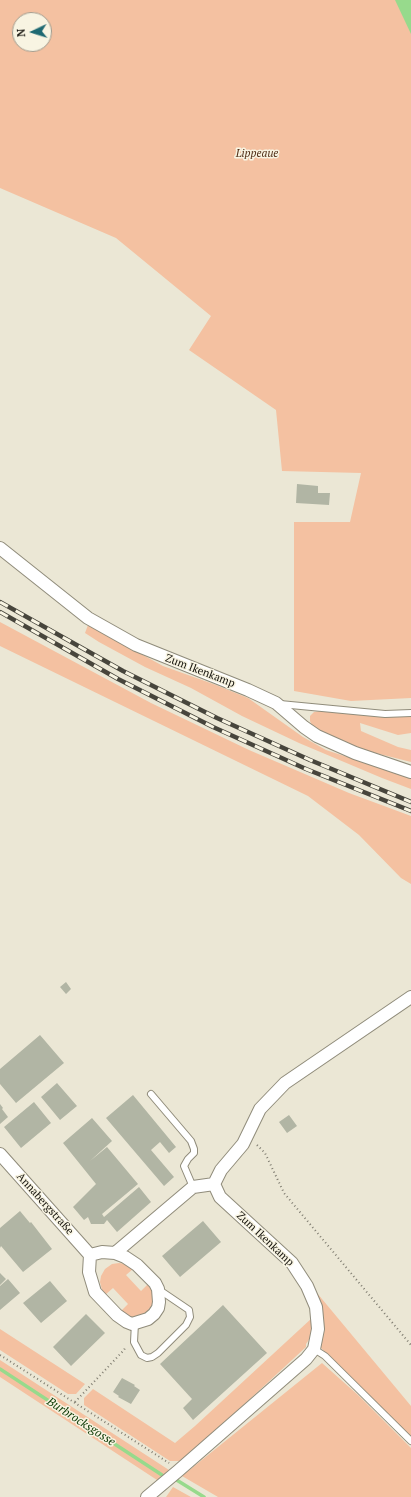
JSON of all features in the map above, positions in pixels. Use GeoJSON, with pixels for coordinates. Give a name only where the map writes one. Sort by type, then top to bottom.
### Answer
{"type":"FeatureCollection","features":[{"type":"Feature","properties":{"kind":"street","name":"Zum Ikenkamp"},"geometry":{"type":"LineString","coordinates":[[0,548],[88,618],[136,645],[248,690],[276,703],[317,736],[355,753],[411,772]]}},
{"type":"Feature","properties":{"kind":"street"},"geometry":{"type":"LineString","coordinates":[[115,1253],[193,1187],[214,1184],[220,1170],[243,1144],[260,1109],[285,1083],[411,996]]}},
{"type":"Feature","properties":{"kind":"street","name":"Annabergstraße"},"geometry":{"type":"LineString","coordinates":[[0,1154],[90,1255]]}},
{"type":"Feature","properties":{"kind":"street","name":"Zum Ikenkamp"},"geometry":{"type":"LineString","coordinates":[[214,1184],[220,1198],[292,1262],[307,1286],[316,1307],[318,1329],[314,1349]]}},
{"type":"Feature","properties":{"kind":"street"},"geometry":{"type":"LineString","coordinates":[[102,1252],[115,1253],[134,1262],[155,1283],[158,1289],[158,1308],[148,1319],[135,1323],[127,1322],[122,1319],[95,1292],[89,1272],[90,1255],[102,1252]]}},
{"type":"Feature","properties":{"kind":"street"},"geometry":{"type":"LineString","coordinates":[[147,1497],[306,1359],[314,1349]]}},
{"type":"Feature","properties":{"kind":"lane"},"geometry":{"type":"LineString","coordinates":[[276,703],[385,714],[411,713]]}},
{"type":"Feature","properties":{"kind":"lane"},"geometry":{"type":"LineString","coordinates":[[151,1094],[191,1141],[194,1153],[184,1166],[193,1187]]}},
{"type":"Feature","properties":{"kind":"lane"},"geometry":{"type":"LineString","coordinates":[[135,1323],[134,1342],[141,1355],[146,1358],[152,1357],[158,1353],[186,1325],[190,1318],[189,1310],[158,1289]]}},
{"type":"Feature","properties":{"kind":"lane"},"geometry":{"type":"LineString","coordinates":[[314,1349],[325,1356],[411,1441]]}},
{"type":"Feature","properties":{"kind":"path"},"geometry":{"type":"LineString","coordinates":[[257,1145],[265,1153],[284,1192],[411,1345]]}},
{"type":"Feature","properties":{"kind":"path"},"geometry":{"type":"LineString","coordinates":[[75,1402],[124,1350],[126,1344]]}},
{"type":"Feature","properties":{"kind":"path"},"geometry":{"type":"LineString","coordinates":[[0,1355],[172,1465],[178,1471]]}},
{"type":"Feature","properties":{"kind":"green space","name":"Lippeaue"},"geometry":{"type":"Polygon","coordinates":[[[0,0],[411,0],[411,698],[351,701],[294,691],[294,522],[350,522],[361,473],[282,471],[276,410],[189,350],[211,316],[116,238],[0,188],[0,0]]]}},
{"type":"Feature","properties":{"kind":"green space"},"geometry":{"type":"Polygon","coordinates":[[[0,622],[151,703],[249,750],[349,793],[411,816],[411,884],[401,878],[359,835],[308,796],[0,646],[0,622]]]}},
{"type":"Feature","properties":{"kind":"green space"},"geometry":{"type":"Polygon","coordinates":[[[88,625],[163,666],[248,698],[303,737],[326,750],[411,778],[411,789],[299,743],[242,716],[191,688],[145,667],[85,633],[88,625]]]}},
{"type":"Feature","properties":{"kind":"green space"},"geometry":{"type":"Polygon","coordinates":[[[321,711],[370,716],[411,717],[411,733],[398,735],[360,723],[361,731],[398,747],[411,750],[411,762],[352,747],[313,728],[310,721],[310,716],[314,712],[321,711]]]}},
{"type":"Feature","properties":{"kind":"green space"},"geometry":{"type":"Polygon","coordinates":[[[112,1264],[126,1264],[133,1269],[126,1275],[141,1291],[148,1284],[151,1287],[154,1293],[154,1302],[145,1314],[132,1317],[127,1315],[121,1311],[128,1304],[113,1288],[105,1295],[102,1290],[100,1282],[101,1276],[105,1269],[112,1264]]]}},
{"type":"Feature","properties":{"kind":"green space"},"geometry":{"type":"Polygon","coordinates":[[[317,1293],[411,1406],[411,1437],[321,1348],[321,1312],[317,1293]]]}},
{"type":"Feature","properties":{"kind":"green space"},"geometry":{"type":"Polygon","coordinates":[[[312,1318],[312,1335],[306,1344],[306,1347],[210,1436],[180,1461],[170,1461],[84,1405],[84,1398],[93,1389],[175,1443],[312,1318]]]}},
{"type":"Feature","properties":{"kind":"green space"},"geometry":{"type":"Polygon","coordinates":[[[0,1329],[85,1384],[76,1394],[68,1394],[0,1350],[0,1329]]]}},
{"type":"Feature","properties":{"kind":"green space"},"geometry":{"type":"Polygon","coordinates":[[[0,1360],[169,1470],[157,1480],[0,1377],[0,1360]]]}},
{"type":"Feature","properties":{"kind":"green space"},"geometry":{"type":"Polygon","coordinates":[[[322,1363],[358,1395],[411,1448],[411,1497],[218,1497],[182,1476],[322,1363]]]}},
{"type":"Feature","properties":{"kind":"green space"},"geometry":{"type":"Polygon","coordinates":[[[173,1487],[191,1497],[166,1497],[173,1487]]]}},
{"type":"Feature","properties":{"kind":"shaded area"},"geometry":{"type":"Polygon","coordinates":[[[395,0],[411,0],[411,34],[395,0]]]}},
{"type":"Feature","properties":{"kind":"building"},"geometry":{"type":"Polygon","coordinates":[[[297,484],[318,486],[318,493],[330,493],[329,505],[296,503],[297,484]]]}},
{"type":"Feature","properties":{"kind":"building"},"geometry":{"type":"Polygon","coordinates":[[[66,982],[71,989],[66,994],[60,987],[66,982]]]}},
{"type":"Feature","properties":{"kind":"building"},"geometry":{"type":"Polygon","coordinates":[[[40,1035],[64,1063],[16,1103],[0,1084],[0,1069],[40,1035]]]}},
{"type":"Feature","properties":{"kind":"building"},"geometry":{"type":"Polygon","coordinates":[[[57,1083],[77,1106],[60,1120],[41,1097],[57,1083]]]}},
{"type":"Feature","properties":{"kind":"building"},"geometry":{"type":"Polygon","coordinates":[[[133,1095],[176,1147],[169,1153],[160,1142],[151,1150],[174,1177],[164,1186],[106,1118],[133,1095]]]}},
{"type":"Feature","properties":{"kind":"building"},"geometry":{"type":"Polygon","coordinates":[[[34,1102],[51,1123],[21,1148],[4,1127],[34,1102]]]}},
{"type":"Feature","properties":{"kind":"building"},"geometry":{"type":"Polygon","coordinates":[[[0,1104],[8,1117],[0,1124],[0,1104]]]}},
{"type":"Feature","properties":{"kind":"building"},"geometry":{"type":"Polygon","coordinates":[[[289,1115],[297,1126],[287,1133],[279,1122],[289,1115]]]}},
{"type":"Feature","properties":{"kind":"building"},"geometry":{"type":"Polygon","coordinates":[[[92,1118],[112,1141],[90,1161],[107,1147],[138,1184],[102,1214],[104,1217],[139,1187],[151,1202],[117,1232],[107,1220],[104,1224],[91,1224],[88,1217],[84,1220],[73,1207],[96,1184],[63,1143],[92,1118]]]}},
{"type":"Feature","properties":{"kind":"building"},"geometry":{"type":"Polygon","coordinates":[[[20,1211],[30,1223],[31,1222],[52,1249],[23,1272],[1,1246],[0,1248],[0,1228],[20,1211]]]}},
{"type":"Feature","properties":{"kind":"building"},"geometry":{"type":"Polygon","coordinates":[[[203,1221],[221,1242],[180,1277],[162,1256],[203,1221]]]}},
{"type":"Feature","properties":{"kind":"building"},"geometry":{"type":"Polygon","coordinates":[[[0,1273],[6,1279],[0,1285],[0,1273]]]}},
{"type":"Feature","properties":{"kind":"building"},"geometry":{"type":"Polygon","coordinates":[[[8,1279],[20,1293],[0,1310],[0,1286],[8,1279]]]}},
{"type":"Feature","properties":{"kind":"building"},"geometry":{"type":"Polygon","coordinates":[[[50,1281],[67,1301],[41,1323],[23,1303],[50,1281]]]}},
{"type":"Feature","properties":{"kind":"building"},"geometry":{"type":"Polygon","coordinates":[[[223,1305],[267,1353],[193,1420],[183,1408],[192,1399],[160,1364],[223,1305]]]}},
{"type":"Feature","properties":{"kind":"building"},"geometry":{"type":"Polygon","coordinates":[[[86,1314],[105,1333],[71,1366],[53,1347],[86,1314]]]}},
{"type":"Feature","properties":{"kind":"building"},"geometry":{"type":"Polygon","coordinates":[[[122,1378],[135,1385],[134,1386],[140,1390],[131,1404],[118,1397],[119,1396],[113,1392],[122,1378]]]}},
{"type":"Feature","properties":{"kind":"waterway","name":"Burbrocksgosse"},"geometry":{"type":"LineString","coordinates":[[0,1369],[162,1475]]}},
{"type":"Feature","properties":{"kind":"waterway","name":"Burbrocksgosse"},"geometry":{"type":"LineString","coordinates":[[175,1479],[204,1497]]}},
{"type":"Feature","properties":{"kind":"railway"},"geometry":{"type":"LineString","coordinates":[[0,602],[123,671],[217,718],[310,760],[411,802]]}},
{"type":"Feature","properties":{"kind":"railway"},"geometry":{"type":"LineString","coordinates":[[0,612],[118,679],[213,727],[306,769],[411,811]]}}]}
